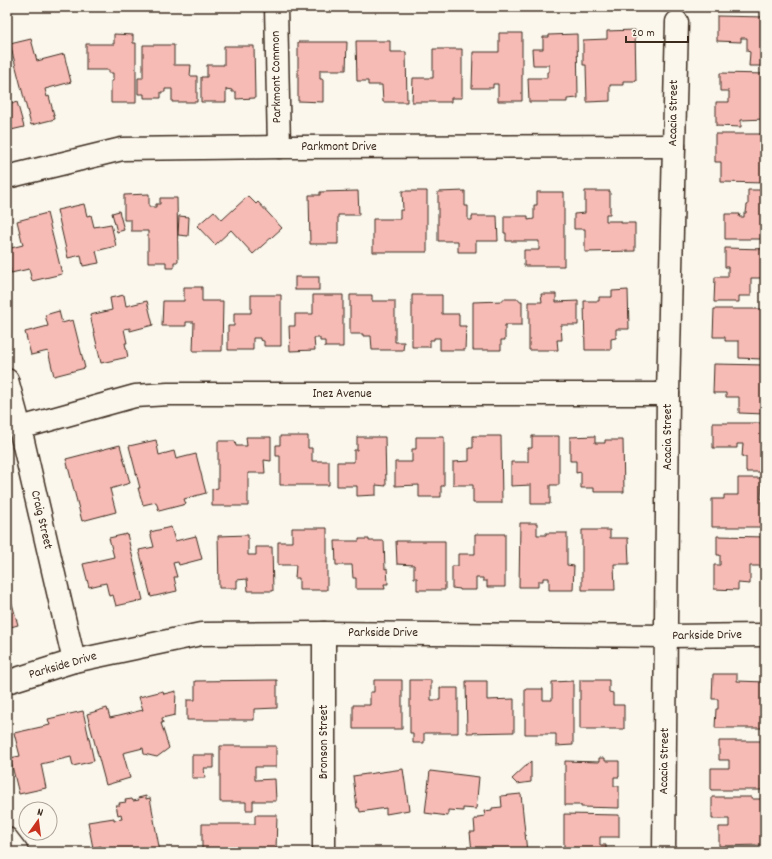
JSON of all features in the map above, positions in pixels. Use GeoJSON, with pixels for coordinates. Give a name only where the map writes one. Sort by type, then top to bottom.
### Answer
{"type":"FeatureCollection","features":[{"type":"Feature","properties":{"kind":"street","name":"Parkmont Common"},"geometry":{"type":"LineString","coordinates":[[276,7],[279,146]]}},
{"type":"Feature","properties":{"kind":"street","name":"Acacia Street"},"geometry":{"type":"LineString","coordinates":[[664,852],[668,394],[677,22]]}},
{"type":"Feature","properties":{"kind":"street","name":"Parkmont Drive"},"geometry":{"type":"LineString","coordinates":[[7,178],[122,150],[279,146],[674,146]]}},
{"type":"Feature","properties":{"kind":"street","name":"Craig Street"},"geometry":{"type":"LineString","coordinates":[[7,380],[20,428],[74,661]]}},
{"type":"Feature","properties":{"kind":"street","name":"Inez Avenue"},"geometry":{"type":"LineString","coordinates":[[20,428],[135,396],[168,394],[668,394]]}},
{"type":"Feature","properties":{"kind":"street","name":"Parkside Drive"},"geometry":{"type":"LineString","coordinates":[[7,682],[74,661],[201,634],[324,633],[667,636],[765,635]]}},
{"type":"Feature","properties":{"kind":"street","name":"Bronson Street"},"geometry":{"type":"LineString","coordinates":[[324,633],[324,852]]}},
{"type":"Feature","properties":{"kind":"street"},"geometry":{"type":"LineString","coordinates":[[7,840],[17,852]]}},
{"type":"Feature","properties":{"kind":"building"},"geometry":{"type":"Polygon","coordinates":[[[96,7],[115,7],[115,9],[96,9],[96,7]]]}},
{"type":"Feature","properties":{"kind":"building"},"geometry":{"type":"Polygon","coordinates":[[[717,16],[765,17],[765,66],[749,66],[750,52],[747,51],[747,38],[741,38],[741,42],[717,41],[717,16]]]}},
{"type":"Feature","properties":{"kind":"building"},"geometry":{"type":"Polygon","coordinates":[[[635,30],[636,81],[623,81],[623,85],[610,85],[610,101],[587,102],[586,65],[583,65],[583,40],[607,39],[607,31],[635,30]]]}},
{"type":"Feature","properties":{"kind":"building"},"geometry":{"type":"Polygon","coordinates":[[[499,33],[522,33],[522,101],[498,101],[498,84],[493,84],[493,88],[472,88],[473,52],[499,52],[499,33]]]}},
{"type":"Feature","properties":{"kind":"building"},"geometry":{"type":"Polygon","coordinates":[[[114,34],[133,35],[133,43],[136,43],[136,103],[111,103],[111,81],[113,81],[113,73],[109,73],[109,70],[86,70],[86,44],[114,44],[114,34]]]}},
{"type":"Feature","properties":{"kind":"building"},"geometry":{"type":"Polygon","coordinates":[[[577,34],[578,98],[567,99],[567,102],[529,102],[528,78],[547,78],[547,72],[549,72],[549,65],[533,65],[532,49],[543,49],[543,37],[549,37],[549,35],[577,34]]]}},
{"type":"Feature","properties":{"kind":"building"},"geometry":{"type":"Polygon","coordinates":[[[31,39],[37,61],[64,54],[71,82],[45,89],[47,97],[49,96],[55,119],[31,125],[10,44],[31,39]]]}},
{"type":"Feature","properties":{"kind":"building"},"geometry":{"type":"Polygon","coordinates":[[[356,41],[390,41],[390,52],[406,52],[407,102],[383,102],[382,85],[368,85],[368,81],[357,81],[356,41]]]}},
{"type":"Feature","properties":{"kind":"building"},"geometry":{"type":"Polygon","coordinates":[[[298,42],[347,42],[346,70],[320,70],[320,79],[323,79],[323,102],[298,101],[298,42]]]}},
{"type":"Feature","properties":{"kind":"building"},"geometry":{"type":"Polygon","coordinates":[[[143,45],[174,45],[174,65],[191,65],[190,76],[197,76],[197,102],[172,102],[172,89],[165,89],[165,92],[161,92],[161,98],[144,98],[144,94],[138,94],[138,78],[143,78],[143,45]]]}},
{"type":"Feature","properties":{"kind":"building"},"geometry":{"type":"Polygon","coordinates":[[[224,46],[254,46],[255,98],[236,99],[236,92],[226,89],[226,102],[201,102],[201,77],[207,77],[207,65],[224,65],[224,46]]]}},
{"type":"Feature","properties":{"kind":"building"},"geometry":{"type":"Polygon","coordinates":[[[433,49],[462,49],[462,98],[451,98],[451,102],[412,102],[413,78],[433,78],[433,49]]]}},
{"type":"Feature","properties":{"kind":"building"},"geometry":{"type":"Polygon","coordinates":[[[720,73],[765,74],[765,119],[741,120],[741,127],[716,126],[716,102],[729,102],[729,91],[720,91],[720,73]]]}},
{"type":"Feature","properties":{"kind":"building"},"geometry":{"type":"Polygon","coordinates":[[[7,92],[11,104],[17,102],[24,127],[7,131],[7,92]]]}},
{"type":"Feature","properties":{"kind":"building"},"geometry":{"type":"Polygon","coordinates":[[[715,134],[765,134],[765,183],[721,182],[721,162],[715,162],[715,134]]]}},
{"type":"Feature","properties":{"kind":"building"},"geometry":{"type":"Polygon","coordinates":[[[748,190],[765,190],[765,239],[725,239],[725,214],[740,214],[739,217],[744,217],[744,213],[746,213],[748,205],[748,190]]]}},
{"type":"Feature","properties":{"kind":"building"},"geometry":{"type":"Polygon","coordinates":[[[358,191],[359,215],[338,215],[338,244],[310,244],[309,195],[320,195],[320,192],[358,191]]]}},
{"type":"Feature","properties":{"kind":"building"},"geometry":{"type":"Polygon","coordinates":[[[402,191],[427,191],[427,252],[373,252],[373,219],[400,219],[400,210],[403,210],[402,191]]]}},
{"type":"Feature","properties":{"kind":"building"},"geometry":{"type":"Polygon","coordinates":[[[465,191],[465,206],[468,206],[468,220],[472,220],[472,216],[497,216],[498,241],[476,241],[476,252],[458,252],[458,241],[438,241],[438,192],[465,191]]]}},
{"type":"Feature","properties":{"kind":"building"},"geometry":{"type":"Polygon","coordinates":[[[585,191],[610,191],[610,214],[606,214],[606,221],[635,223],[635,251],[585,252],[585,229],[574,229],[574,214],[585,213],[585,191]]]}},
{"type":"Feature","properties":{"kind":"building"},"geometry":{"type":"Polygon","coordinates":[[[537,192],[564,192],[564,266],[524,266],[524,250],[539,250],[539,241],[506,241],[506,233],[504,233],[504,216],[528,216],[528,220],[534,219],[534,205],[537,205],[537,192]]]}},
{"type":"Feature","properties":{"kind":"building"},"geometry":{"type":"Polygon","coordinates":[[[149,194],[149,207],[156,207],[156,204],[160,204],[160,198],[177,198],[178,262],[174,262],[174,268],[166,268],[166,262],[148,262],[148,231],[131,231],[131,220],[124,220],[124,195],[149,194]]]}},
{"type":"Feature","properties":{"kind":"building"},"geometry":{"type":"Polygon","coordinates":[[[248,196],[256,204],[258,202],[282,228],[253,254],[231,230],[215,245],[197,226],[214,211],[222,220],[248,196]]]}},
{"type":"Feature","properties":{"kind":"building"},"geometry":{"type":"Polygon","coordinates":[[[84,204],[87,216],[91,215],[94,227],[111,224],[116,246],[96,251],[99,263],[83,266],[81,255],[68,258],[57,210],[84,204]]]}},
{"type":"Feature","properties":{"kind":"building"},"geometry":{"type":"Polygon","coordinates":[[[119,211],[124,230],[117,232],[112,213],[119,211]]]}},
{"type":"Feature","properties":{"kind":"building"},"geometry":{"type":"Polygon","coordinates":[[[47,213],[62,274],[32,281],[29,269],[11,273],[7,249],[23,245],[17,221],[47,213]]]}},
{"type":"Feature","properties":{"kind":"building"},"geometry":{"type":"Polygon","coordinates":[[[179,216],[189,217],[188,236],[178,235],[179,216]]]}},
{"type":"Feature","properties":{"kind":"building"},"geometry":{"type":"Polygon","coordinates":[[[725,248],[765,249],[765,278],[751,278],[751,296],[739,296],[739,302],[714,302],[715,277],[728,277],[728,267],[725,267],[725,248]]]}},
{"type":"Feature","properties":{"kind":"building"},"geometry":{"type":"Polygon","coordinates":[[[295,277],[319,277],[319,290],[295,290],[295,277]]]}},
{"type":"Feature","properties":{"kind":"building"},"geometry":{"type":"Polygon","coordinates":[[[184,287],[202,287],[202,301],[223,301],[222,351],[193,351],[194,322],[186,322],[186,326],[162,326],[163,301],[184,301],[184,287]]]}},
{"type":"Feature","properties":{"kind":"building"},"geometry":{"type":"Polygon","coordinates":[[[628,290],[629,329],[616,329],[616,338],[611,339],[611,350],[585,350],[584,301],[599,301],[599,297],[612,297],[612,291],[628,290]]]}},
{"type":"Feature","properties":{"kind":"building"},"geometry":{"type":"Polygon","coordinates":[[[541,294],[556,294],[556,302],[578,301],[578,325],[561,325],[562,340],[557,340],[558,350],[529,350],[529,302],[542,302],[541,294]]]}},
{"type":"Feature","properties":{"kind":"building"},"geometry":{"type":"Polygon","coordinates":[[[124,295],[126,306],[147,301],[153,325],[130,331],[130,328],[124,329],[128,357],[101,363],[90,315],[112,310],[110,298],[124,295]]]}},
{"type":"Feature","properties":{"kind":"building"},"geometry":{"type":"Polygon","coordinates":[[[251,295],[281,295],[281,346],[264,346],[264,341],[260,340],[260,338],[253,338],[253,350],[228,350],[228,326],[234,326],[234,313],[251,313],[251,295]]]}},
{"type":"Feature","properties":{"kind":"building"},"geometry":{"type":"Polygon","coordinates":[[[313,295],[343,295],[343,347],[325,347],[325,341],[320,341],[320,338],[314,338],[315,350],[290,351],[289,326],[295,326],[295,314],[313,314],[313,295]]]}},
{"type":"Feature","properties":{"kind":"building"},"geometry":{"type":"Polygon","coordinates":[[[350,295],[372,295],[372,301],[395,301],[395,342],[404,342],[403,350],[372,350],[371,336],[363,336],[363,334],[350,334],[350,295]]]}},
{"type":"Feature","properties":{"kind":"building"},"geometry":{"type":"Polygon","coordinates":[[[412,295],[442,295],[442,314],[459,314],[459,326],[466,326],[465,350],[440,350],[440,338],[430,340],[430,347],[412,347],[412,295]]]}},
{"type":"Feature","properties":{"kind":"building"},"geometry":{"type":"Polygon","coordinates":[[[503,299],[519,299],[519,301],[522,301],[522,325],[505,325],[505,340],[501,340],[501,350],[473,350],[473,302],[503,301],[503,299]]]}},
{"type":"Feature","properties":{"kind":"building"},"geometry":{"type":"Polygon","coordinates":[[[714,309],[765,309],[765,356],[761,356],[761,359],[739,358],[739,341],[725,341],[725,337],[713,337],[714,309]]]}},
{"type":"Feature","properties":{"kind":"building"},"geometry":{"type":"Polygon","coordinates":[[[59,311],[62,323],[73,320],[85,368],[54,376],[48,351],[31,355],[25,332],[48,326],[45,315],[59,311]]]}},
{"type":"Feature","properties":{"kind":"building"},"geometry":{"type":"Polygon","coordinates":[[[714,364],[765,365],[765,414],[739,413],[739,397],[726,397],[726,393],[713,393],[714,364]]]}},
{"type":"Feature","properties":{"kind":"building"},"geometry":{"type":"Polygon","coordinates":[[[713,423],[765,423],[765,472],[746,472],[746,457],[742,457],[743,444],[737,444],[737,448],[713,448],[713,423]]]}},
{"type":"Feature","properties":{"kind":"building"},"geometry":{"type":"Polygon","coordinates":[[[280,436],[308,436],[308,448],[312,448],[312,461],[329,461],[329,485],[280,485],[280,456],[276,456],[276,445],[280,445],[280,436]]]}},
{"type":"Feature","properties":{"kind":"building"},"geometry":{"type":"Polygon","coordinates":[[[473,436],[501,436],[502,503],[473,503],[473,485],[453,485],[453,462],[469,461],[469,448],[473,448],[473,436]]]}},
{"type":"Feature","properties":{"kind":"building"},"geometry":{"type":"Polygon","coordinates":[[[532,436],[559,436],[559,485],[550,485],[550,504],[531,504],[531,485],[511,486],[511,462],[528,462],[528,448],[532,448],[532,436]]]}},
{"type":"Feature","properties":{"kind":"building"},"geometry":{"type":"Polygon","coordinates":[[[595,436],[595,443],[605,443],[605,440],[623,440],[624,492],[594,492],[594,488],[581,488],[581,472],[576,473],[576,461],[570,461],[570,437],[595,436]]]}},
{"type":"Feature","properties":{"kind":"building"},"geometry":{"type":"Polygon","coordinates":[[[246,437],[271,437],[271,461],[264,460],[265,473],[248,473],[248,506],[212,506],[212,489],[218,488],[218,441],[235,441],[236,446],[247,446],[246,437]]]}},
{"type":"Feature","properties":{"kind":"building"},"geometry":{"type":"Polygon","coordinates":[[[357,437],[385,437],[386,486],[376,485],[376,495],[357,496],[357,486],[337,486],[337,462],[354,462],[354,450],[357,450],[357,437]]]}},
{"type":"Feature","properties":{"kind":"building"},"geometry":{"type":"Polygon","coordinates":[[[416,437],[444,437],[444,486],[441,486],[441,497],[419,497],[419,485],[395,486],[395,462],[412,462],[412,449],[416,449],[416,437]]]}},
{"type":"Feature","properties":{"kind":"building"},"geometry":{"type":"Polygon","coordinates":[[[156,440],[159,455],[174,451],[176,459],[196,454],[206,493],[184,499],[186,504],[159,511],[156,502],[143,505],[129,446],[156,440]]]}},
{"type":"Feature","properties":{"kind":"building"},"geometry":{"type":"Polygon","coordinates":[[[120,445],[130,483],[110,489],[116,512],[82,521],[66,459],[120,445]]]}},
{"type":"Feature","properties":{"kind":"building"},"geometry":{"type":"Polygon","coordinates":[[[738,478],[762,478],[761,499],[765,499],[765,527],[712,527],[712,499],[724,499],[724,495],[738,495],[738,478]]]}},
{"type":"Feature","properties":{"kind":"building"},"geometry":{"type":"Polygon","coordinates":[[[520,523],[537,523],[537,535],[546,535],[546,533],[567,533],[567,565],[574,566],[573,590],[549,590],[549,578],[543,578],[543,581],[538,581],[538,587],[519,587],[520,523]]]}},
{"type":"Feature","properties":{"kind":"building"},"geometry":{"type":"Polygon","coordinates":[[[171,527],[175,541],[196,536],[202,559],[179,565],[178,562],[173,563],[177,577],[174,577],[177,591],[151,597],[139,550],[154,547],[150,532],[171,527]]]}},
{"type":"Feature","properties":{"kind":"building"},"geometry":{"type":"Polygon","coordinates":[[[292,528],[327,528],[327,590],[299,590],[299,578],[295,578],[296,565],[278,565],[278,542],[292,542],[292,528]]]}},
{"type":"Feature","properties":{"kind":"building"},"geometry":{"type":"Polygon","coordinates":[[[582,530],[610,530],[610,538],[628,538],[629,564],[614,564],[615,590],[582,590],[582,530]]]}},
{"type":"Feature","properties":{"kind":"building"},"geometry":{"type":"Polygon","coordinates":[[[127,534],[143,600],[116,606],[113,595],[109,596],[106,583],[89,587],[83,564],[114,557],[109,538],[127,534]]]}},
{"type":"Feature","properties":{"kind":"building"},"geometry":{"type":"Polygon","coordinates":[[[475,534],[505,534],[505,587],[487,587],[487,581],[483,581],[483,578],[476,578],[476,590],[460,590],[452,588],[452,566],[458,566],[458,554],[475,554],[475,534]]]}},
{"type":"Feature","properties":{"kind":"building"},"geometry":{"type":"Polygon","coordinates":[[[248,535],[248,555],[256,555],[256,547],[272,547],[273,591],[248,591],[247,579],[237,580],[237,588],[219,588],[218,536],[248,535]]]}},
{"type":"Feature","properties":{"kind":"building"},"geometry":{"type":"Polygon","coordinates":[[[717,536],[765,537],[765,566],[750,566],[750,584],[738,583],[738,590],[714,589],[714,565],[720,565],[720,555],[717,555],[717,536]]]}},
{"type":"Feature","properties":{"kind":"building"},"geometry":{"type":"Polygon","coordinates":[[[359,539],[384,541],[385,569],[387,568],[388,584],[384,584],[385,589],[356,589],[356,578],[353,578],[352,565],[336,565],[335,541],[359,541],[359,539]]]}},
{"type":"Feature","properties":{"kind":"building"},"geometry":{"type":"Polygon","coordinates":[[[396,541],[445,541],[445,590],[417,590],[417,578],[414,578],[414,565],[397,564],[396,541]]]}},
{"type":"Feature","properties":{"kind":"building"},"geometry":{"type":"Polygon","coordinates":[[[11,600],[18,625],[7,628],[7,601],[11,600]]]}},
{"type":"Feature","properties":{"kind":"building"},"geometry":{"type":"Polygon","coordinates":[[[713,674],[737,674],[737,681],[765,682],[765,728],[715,728],[718,699],[712,699],[713,674]]]}},
{"type":"Feature","properties":{"kind":"building"},"geometry":{"type":"Polygon","coordinates":[[[277,680],[277,708],[254,709],[254,720],[187,720],[187,700],[195,700],[195,681],[277,680]]]}},
{"type":"Feature","properties":{"kind":"building"},"geometry":{"type":"Polygon","coordinates":[[[374,680],[402,680],[402,729],[353,729],[353,705],[370,705],[370,692],[374,692],[374,680]]]}},
{"type":"Feature","properties":{"kind":"building"},"geometry":{"type":"Polygon","coordinates":[[[410,680],[431,680],[431,700],[440,700],[440,688],[458,688],[458,733],[424,733],[424,743],[413,743],[413,733],[410,733],[410,680]]]}},
{"type":"Feature","properties":{"kind":"building"},"geometry":{"type":"Polygon","coordinates":[[[580,680],[609,680],[609,692],[613,693],[613,705],[624,705],[624,729],[580,729],[580,680]]]}},
{"type":"Feature","properties":{"kind":"building"},"geometry":{"type":"Polygon","coordinates":[[[466,681],[487,681],[487,700],[514,699],[514,732],[467,733],[466,681]]]}},
{"type":"Feature","properties":{"kind":"building"},"geometry":{"type":"Polygon","coordinates":[[[573,681],[573,745],[556,746],[556,734],[525,734],[525,689],[543,689],[543,700],[552,700],[552,682],[573,681]]]}},
{"type":"Feature","properties":{"kind":"building"},"geometry":{"type":"Polygon","coordinates":[[[163,691],[164,694],[176,691],[175,715],[162,718],[163,723],[161,723],[169,748],[157,757],[144,754],[143,748],[123,753],[130,778],[106,785],[87,714],[107,708],[110,718],[143,710],[139,697],[163,691]]]}},
{"type":"Feature","properties":{"kind":"building"},"geometry":{"type":"Polygon","coordinates":[[[83,711],[94,761],[73,766],[71,757],[41,764],[46,788],[19,794],[10,758],[20,756],[14,733],[50,725],[48,719],[83,711]]]}},
{"type":"Feature","properties":{"kind":"building"},"geometry":{"type":"Polygon","coordinates":[[[719,741],[765,741],[764,790],[711,790],[711,768],[729,768],[729,760],[719,760],[719,741]]]}},
{"type":"Feature","properties":{"kind":"building"},"geometry":{"type":"Polygon","coordinates":[[[220,746],[276,746],[276,767],[255,767],[255,780],[275,779],[276,801],[253,801],[253,810],[246,810],[246,802],[220,802],[220,746]]]}},
{"type":"Feature","properties":{"kind":"building"},"geometry":{"type":"Polygon","coordinates":[[[192,755],[214,755],[214,768],[204,768],[205,778],[192,778],[192,755]]]}},
{"type":"Feature","properties":{"kind":"building"},"geometry":{"type":"Polygon","coordinates":[[[599,758],[605,758],[605,761],[619,761],[619,777],[614,777],[614,786],[619,786],[619,808],[565,805],[565,761],[599,762],[599,758]]]}},
{"type":"Feature","properties":{"kind":"building"},"geometry":{"type":"Polygon","coordinates":[[[531,761],[531,782],[517,784],[512,779],[531,761]]]}},
{"type":"Feature","properties":{"kind":"building"},"geometry":{"type":"Polygon","coordinates":[[[403,769],[409,810],[386,814],[386,808],[360,812],[359,808],[357,808],[353,776],[403,769]]]}},
{"type":"Feature","properties":{"kind":"building"},"geometry":{"type":"Polygon","coordinates":[[[430,771],[479,777],[476,809],[463,808],[463,811],[448,810],[448,816],[425,813],[430,771]]]}},
{"type":"Feature","properties":{"kind":"building"},"geometry":{"type":"Polygon","coordinates":[[[521,794],[527,852],[472,852],[470,832],[475,832],[474,819],[485,816],[484,811],[502,807],[501,796],[521,794]]]}},
{"type":"Feature","properties":{"kind":"building"},"geometry":{"type":"Polygon","coordinates":[[[146,796],[146,799],[150,798],[160,852],[102,852],[101,846],[93,848],[88,822],[114,818],[114,820],[122,819],[121,814],[118,815],[116,805],[126,802],[125,800],[139,800],[138,798],[146,796]]]}},
{"type":"Feature","properties":{"kind":"building"},"geometry":{"type":"Polygon","coordinates":[[[712,797],[752,797],[752,799],[765,799],[764,845],[719,846],[719,827],[729,827],[729,819],[712,819],[712,797]]]}},
{"type":"Feature","properties":{"kind":"building"},"geometry":{"type":"Polygon","coordinates":[[[564,814],[619,815],[619,837],[600,837],[600,845],[606,845],[606,852],[564,852],[564,814]]]}},
{"type":"Feature","properties":{"kind":"building"},"geometry":{"type":"Polygon","coordinates":[[[255,815],[277,815],[276,851],[202,852],[202,824],[255,824],[255,815]]]}}]}
